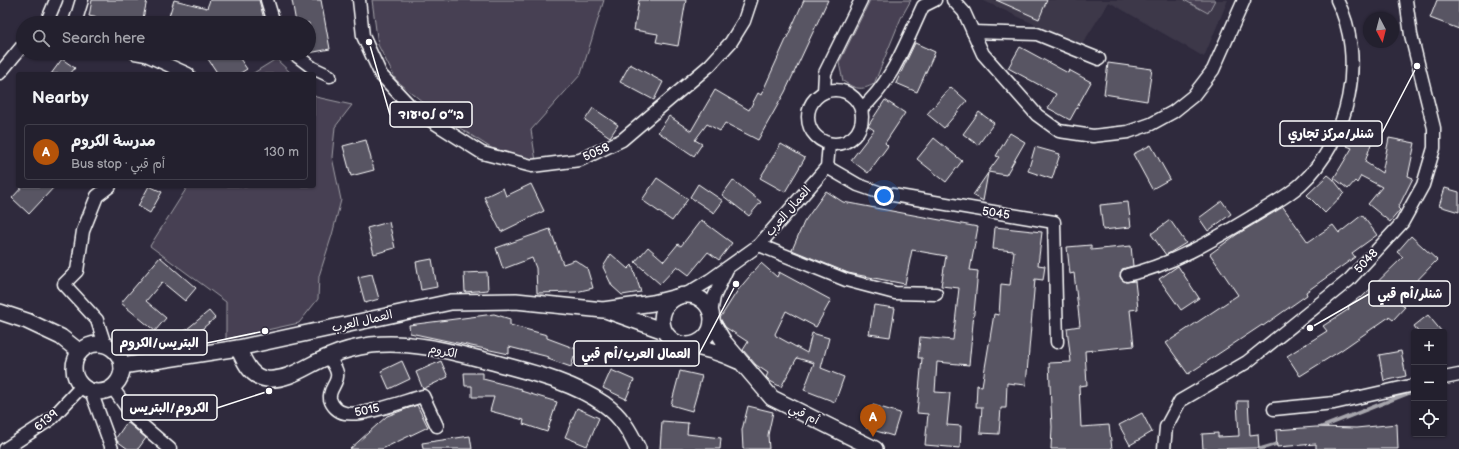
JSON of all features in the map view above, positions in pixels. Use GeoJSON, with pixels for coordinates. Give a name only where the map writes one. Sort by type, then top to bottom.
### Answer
{"type":"FeatureCollection","features":[{"type":"Feature","properties":{"kind":"street"},"geometry":{"type":"LineString","coordinates":[[49,16],[56,0]]}},
{"type":"Feature","properties":{"kind":"street"},"geometry":{"type":"LineString","coordinates":[[77,16],[82,0]]}},
{"type":"Feature","properties":{"kind":"street"},"geometry":{"type":"LineString","coordinates":[[268,0],[272,16]]}},
{"type":"Feature","properties":{"kind":"street","name":"5058"},"geometry":{"type":"LineString","coordinates":[[359,0],[363,36],[380,75],[414,110],[482,152],[532,166],[580,160],[622,140],[710,65],[731,42],[744,21],[751,0]]}},
{"type":"Feature","properties":{"kind":"street"},"geometry":{"type":"LineString","coordinates":[[824,92],[825,73],[861,0]]}},
{"type":"Feature","properties":{"kind":"street"},"geometry":{"type":"LineString","coordinates":[[861,109],[872,100],[886,82],[923,6],[935,0]]}},
{"type":"Feature","properties":{"kind":"street"},"geometry":{"type":"LineString","coordinates":[[953,0],[964,12],[983,54],[1037,115],[1059,131],[1093,136],[1128,132],[1151,124],[1173,112],[1193,96],[1212,70],[1244,0]]}},
{"type":"Feature","properties":{"kind":"street"},"geometry":{"type":"LineString","coordinates":[[1127,275],[1146,271],[1204,245],[1276,202],[1301,184],[1322,159],[1339,128],[1351,94],[1351,38],[1343,10],[1337,0]]}},
{"type":"Feature","properties":{"kind":"street","name":"5048"},"geometry":{"type":"LineString","coordinates":[[1164,449],[1166,427],[1180,401],[1247,362],[1348,280],[1402,223],[1423,185],[1434,148],[1434,128],[1412,35],[1406,0]]}},
{"type":"Feature","properties":{"kind":"street"},"geometry":{"type":"LineString","coordinates":[[973,32],[1037,34],[1099,59]]}},
{"type":"Feature","properties":{"kind":"street"},"geometry":{"type":"LineString","coordinates":[[0,73],[16,53]]}},
{"type":"Feature","properties":{"kind":"street"},"geometry":{"type":"LineString","coordinates":[[157,60],[184,72]]}},
{"type":"Feature","properties":{"kind":"street"},"geometry":{"type":"LineString","coordinates":[[303,60],[314,68],[330,76]]}},
{"type":"Feature","properties":{"kind":"street"},"geometry":{"type":"LineString","coordinates":[[838,90],[850,94],[861,109],[861,124],[853,137],[838,144],[822,142],[812,132],[807,119],[810,105],[824,92],[838,90]]}},
{"type":"Feature","properties":{"kind":"street"},"geometry":{"type":"LineString","coordinates":[[827,167],[829,144]]}},
{"type":"Feature","properties":{"kind":"street","name":"العمال العرب"},"geometry":{"type":"LineString","coordinates":[[122,366],[238,348],[451,302],[516,301],[603,310],[640,306],[681,296],[759,245],[827,167]]}},
{"type":"Feature","properties":{"kind":"street","name":"5045"},"geometry":{"type":"LineString","coordinates":[[827,167],[858,185],[880,193],[1054,222],[1057,342]]}},
{"type":"Feature","properties":{"kind":"street"},"geometry":{"type":"LineString","coordinates":[[105,345],[97,320],[64,284],[77,272],[82,231],[97,196],[107,188]]}},
{"type":"Feature","properties":{"kind":"street"},"geometry":{"type":"LineString","coordinates":[[759,245],[846,280],[895,292],[936,294]]}},
{"type":"Feature","properties":{"kind":"street"},"geometry":{"type":"LineString","coordinates":[[712,318],[709,307],[699,298],[681,296],[671,300],[663,311],[662,325],[664,331],[676,343],[684,345],[694,344],[703,340],[710,332],[720,283],[728,266]]}},
{"type":"Feature","properties":{"kind":"street","name":"العمال العرب"},"geometry":{"type":"LineString","coordinates":[[603,310],[664,331]]}},
{"type":"Feature","properties":{"kind":"street"},"geometry":{"type":"LineString","coordinates":[[0,312],[27,321],[61,337],[80,352]]}},
{"type":"Feature","properties":{"kind":"street","name":"أم قبي"},"geometry":{"type":"LineString","coordinates":[[712,318],[724,342],[772,398],[875,449]]}},
{"type":"Feature","properties":{"kind":"street","name":"الكروم"},"geometry":{"type":"LineString","coordinates":[[238,348],[246,366],[257,376],[269,379],[305,369],[328,356],[370,346],[400,344],[471,357],[538,374],[572,386],[604,404],[628,427],[638,449]]}},
{"type":"Feature","properties":{"kind":"street"},"geometry":{"type":"LineString","coordinates":[[86,388],[98,392],[112,387],[120,378],[122,366],[116,353],[105,345],[91,345],[80,352],[74,366],[74,373],[86,388],[112,449]]}},
{"type":"Feature","properties":{"kind":"street","name":"أم قبي"},"geometry":{"type":"LineString","coordinates":[[684,345],[704,347],[744,364]]}},
{"type":"Feature","properties":{"kind":"street","name":"5015"},"geometry":{"type":"LineString","coordinates":[[328,356],[337,373],[336,381],[331,389],[330,398],[333,407],[343,413],[356,414],[423,396],[437,426]]}},
{"type":"Feature","properties":{"kind":"street"},"geometry":{"type":"LineString","coordinates":[[1447,377],[1459,375]]}},
{"type":"Feature","properties":{"kind":"street"},"geometry":{"type":"LineString","coordinates":[[1274,409],[1334,403],[1411,386]]}},
{"type":"Feature","properties":{"kind":"street"},"geometry":{"type":"LineString","coordinates":[[112,387],[134,418],[170,449]]}},
{"type":"Feature","properties":{"kind":"street","name":"6139"},"geometry":{"type":"LineString","coordinates":[[5,449],[51,419],[86,388]]}},
{"type":"Feature","properties":{"kind":"shaded area"},"geometry":{"type":"Polygon","coordinates":[[[372,0],[604,0],[581,74],[531,130],[536,161],[491,148],[435,112],[396,80],[378,45],[372,0]]]}},
{"type":"Feature","properties":{"kind":"shaded area"},"geometry":{"type":"Polygon","coordinates":[[[870,0],[911,0],[901,18],[874,84],[865,88],[858,88],[843,81],[839,63],[870,0]]]}},
{"type":"Feature","properties":{"kind":"shaded area"},"geometry":{"type":"Polygon","coordinates":[[[982,0],[1228,0],[1204,57],[1109,2],[1081,46],[982,0]]]}},
{"type":"Feature","properties":{"kind":"shaded area"},"geometry":{"type":"Polygon","coordinates":[[[1184,0],[1215,0],[1208,13],[1184,0]]]}},
{"type":"Feature","properties":{"kind":"shaded area"},"geometry":{"type":"Polygon","coordinates":[[[274,60],[277,60],[290,72],[255,72],[274,60]]]}},
{"type":"Feature","properties":{"kind":"shaded area"},"geometry":{"type":"Polygon","coordinates":[[[316,97],[352,105],[335,127],[332,157],[341,200],[319,276],[318,299],[299,323],[226,339],[226,302],[150,246],[187,188],[316,188],[316,97]]]}},
{"type":"Feature","properties":{"kind":"building"},"geometry":{"type":"Polygon","coordinates":[[[92,0],[147,0],[144,16],[89,16],[92,0]]]}},
{"type":"Feature","properties":{"kind":"building"},"geometry":{"type":"Polygon","coordinates":[[[174,0],[207,8],[210,0],[259,0],[263,16],[169,16],[174,0]]]}},
{"type":"Feature","properties":{"kind":"building"},"geometry":{"type":"Polygon","coordinates":[[[292,0],[321,0],[330,49],[316,52],[316,16],[295,16],[292,0]]]}},
{"type":"Feature","properties":{"kind":"building"},"geometry":{"type":"Polygon","coordinates":[[[639,0],[686,0],[678,46],[656,42],[658,34],[634,30],[639,0]]]}},
{"type":"Feature","properties":{"kind":"building"},"geometry":{"type":"Polygon","coordinates":[[[804,0],[828,0],[785,92],[758,140],[725,123],[720,131],[707,124],[695,140],[702,144],[694,156],[658,132],[669,116],[691,131],[715,90],[749,110],[758,93],[761,95],[804,0]]]}},
{"type":"Feature","properties":{"kind":"building"},"geometry":{"type":"Polygon","coordinates":[[[996,0],[1047,0],[1039,19],[996,0]]]}},
{"type":"Feature","properties":{"kind":"building"},"geometry":{"type":"Polygon","coordinates":[[[1437,0],[1459,0],[1459,29],[1430,18],[1437,0]]]}},
{"type":"Feature","properties":{"kind":"building"},"geometry":{"type":"Polygon","coordinates":[[[915,43],[935,52],[917,92],[896,83],[915,43]]]}},
{"type":"Feature","properties":{"kind":"building"},"geometry":{"type":"Polygon","coordinates":[[[1020,47],[1068,73],[1069,70],[1091,82],[1070,120],[1048,108],[1056,94],[1008,68],[1020,47]]]}},
{"type":"Feature","properties":{"kind":"building"},"geometry":{"type":"Polygon","coordinates":[[[61,60],[75,68],[72,72],[52,72],[61,60]]]}},
{"type":"Feature","properties":{"kind":"building"},"geometry":{"type":"Polygon","coordinates":[[[209,60],[241,60],[247,69],[242,72],[217,72],[209,60]]]}},
{"type":"Feature","properties":{"kind":"building"},"geometry":{"type":"Polygon","coordinates":[[[1108,63],[1152,69],[1147,101],[1104,94],[1108,63]]]}},
{"type":"Feature","properties":{"kind":"building"},"geometry":{"type":"Polygon","coordinates":[[[630,64],[663,82],[654,100],[620,82],[630,64]]]}},
{"type":"Feature","properties":{"kind":"building"},"geometry":{"type":"Polygon","coordinates":[[[951,87],[967,101],[944,128],[927,114],[951,87]]]}},
{"type":"Feature","properties":{"kind":"building"},"geometry":{"type":"Polygon","coordinates":[[[885,100],[905,113],[885,143],[888,146],[868,173],[851,160],[874,130],[868,126],[885,100]]]}},
{"type":"Feature","properties":{"kind":"building"},"geometry":{"type":"Polygon","coordinates":[[[593,108],[618,125],[610,137],[585,120],[593,108]]]}},
{"type":"Feature","properties":{"kind":"building"},"geometry":{"type":"Polygon","coordinates":[[[979,112],[994,123],[978,145],[963,134],[979,112]]]}},
{"type":"Feature","properties":{"kind":"building"},"geometry":{"type":"Polygon","coordinates":[[[1355,125],[1375,132],[1365,162],[1382,173],[1389,138],[1415,143],[1408,176],[1413,178],[1398,208],[1400,210],[1390,222],[1368,204],[1382,187],[1361,176],[1357,183],[1355,181],[1348,189],[1334,178],[1352,148],[1347,146],[1355,125]]]}},
{"type":"Feature","properties":{"kind":"building"},"geometry":{"type":"Polygon","coordinates":[[[1010,133],[1025,142],[1006,175],[988,172],[999,157],[996,156],[1010,133]]]}},
{"type":"Feature","properties":{"kind":"building"},"geometry":{"type":"Polygon","coordinates":[[[934,138],[962,161],[946,182],[917,159],[934,138]]]}},
{"type":"Feature","properties":{"kind":"building"},"geometry":{"type":"Polygon","coordinates":[[[366,140],[374,170],[351,176],[343,146],[366,140]]]}},
{"type":"Feature","properties":{"kind":"building"},"geometry":{"type":"Polygon","coordinates":[[[781,144],[805,158],[785,192],[760,178],[781,144]]]}},
{"type":"Feature","properties":{"kind":"building"},"geometry":{"type":"Polygon","coordinates":[[[1151,145],[1170,179],[1152,189],[1133,154],[1151,145]]]}},
{"type":"Feature","properties":{"kind":"building"},"geometry":{"type":"Polygon","coordinates":[[[1035,147],[1060,154],[1052,179],[1028,171],[1035,147]]]}},
{"type":"Feature","properties":{"kind":"building"},"geometry":{"type":"Polygon","coordinates":[[[988,173],[983,201],[973,195],[988,173]]]}},
{"type":"Feature","properties":{"kind":"building"},"geometry":{"type":"Polygon","coordinates":[[[1328,175],[1344,193],[1325,213],[1307,195],[1328,175]]]}},
{"type":"Feature","properties":{"kind":"building"},"geometry":{"type":"Polygon","coordinates":[[[657,178],[688,199],[672,221],[642,200],[657,178]]]}},
{"type":"Feature","properties":{"kind":"building"},"geometry":{"type":"Polygon","coordinates":[[[733,180],[761,202],[749,216],[722,195],[733,180]]]}},
{"type":"Feature","properties":{"kind":"building"},"geometry":{"type":"Polygon","coordinates":[[[531,184],[544,211],[501,232],[484,197],[503,188],[506,196],[531,184]]]}},
{"type":"Feature","properties":{"kind":"building"},"geometry":{"type":"Polygon","coordinates":[[[698,184],[723,201],[714,213],[690,197],[698,184]]]}},
{"type":"Feature","properties":{"kind":"building"},"geometry":{"type":"Polygon","coordinates":[[[21,188],[53,188],[29,214],[12,198],[21,188]]]}},
{"type":"Feature","properties":{"kind":"building"},"geometry":{"type":"Polygon","coordinates":[[[148,188],[153,188],[162,192],[150,213],[138,206],[148,188]]]}},
{"type":"Feature","properties":{"kind":"building"},"geometry":{"type":"Polygon","coordinates":[[[1445,188],[1459,192],[1459,212],[1439,206],[1445,188]]]}},
{"type":"Feature","properties":{"kind":"building"},"geometry":{"type":"Polygon","coordinates":[[[826,191],[843,202],[978,227],[970,270],[978,271],[969,365],[937,362],[935,392],[950,393],[947,425],[961,426],[960,448],[925,445],[928,414],[917,413],[922,358],[918,358],[920,337],[953,340],[959,288],[941,286],[946,256],[912,250],[905,284],[848,273],[792,250],[804,222],[826,191]]]}},
{"type":"Feature","properties":{"kind":"building"},"geometry":{"type":"Polygon","coordinates":[[[1222,201],[1231,214],[1208,231],[1199,218],[1222,201]]]}},
{"type":"Feature","properties":{"kind":"building"},"geometry":{"type":"Polygon","coordinates":[[[1128,202],[1131,227],[1103,230],[1100,205],[1128,202]]]}},
{"type":"Feature","properties":{"kind":"building"},"geometry":{"type":"Polygon","coordinates":[[[1283,207],[1308,242],[1333,225],[1339,233],[1362,215],[1377,235],[1352,253],[1355,257],[1306,292],[1307,295],[1263,326],[1262,325],[1188,374],[1166,343],[1238,295],[1210,254],[1236,235],[1283,207]]]}},
{"type":"Feature","properties":{"kind":"building"},"geometry":{"type":"Polygon","coordinates":[[[701,220],[732,243],[719,260],[708,252],[689,275],[677,266],[660,284],[635,262],[648,247],[664,261],[678,244],[681,246],[701,220]]]}},
{"type":"Feature","properties":{"kind":"building"},"geometry":{"type":"Polygon","coordinates":[[[1170,220],[1186,243],[1166,255],[1151,234],[1170,220]]]}},
{"type":"Feature","properties":{"kind":"building"},"geometry":{"type":"Polygon","coordinates":[[[389,222],[395,248],[374,254],[367,228],[389,222]]]}},
{"type":"Feature","properties":{"kind":"building"},"geometry":{"type":"Polygon","coordinates":[[[995,227],[1042,232],[1038,265],[1045,266],[1043,280],[1035,279],[1026,385],[1007,383],[1006,408],[1001,408],[999,434],[980,433],[982,407],[976,407],[977,385],[982,386],[994,314],[999,315],[1001,284],[1010,285],[1014,251],[993,249],[995,227]]]}},
{"type":"Feature","properties":{"kind":"building"},"geometry":{"type":"Polygon","coordinates":[[[550,229],[563,264],[575,260],[587,268],[593,288],[576,292],[537,293],[536,268],[532,258],[503,269],[496,248],[550,229]]]}},
{"type":"Feature","properties":{"kind":"building"},"geometry":{"type":"Polygon","coordinates":[[[1411,236],[1437,260],[1398,300],[1405,307],[1393,320],[1389,317],[1340,351],[1300,376],[1287,356],[1327,331],[1323,326],[1349,309],[1348,306],[1360,297],[1361,298],[1403,257],[1397,252],[1411,236]]]}},
{"type":"Feature","properties":{"kind":"building"},"geometry":{"type":"Polygon","coordinates":[[[1091,245],[1091,250],[1131,246],[1133,266],[1122,269],[1120,277],[1125,282],[1135,281],[1138,309],[1130,310],[1134,346],[1085,351],[1087,385],[1079,386],[1081,427],[1109,425],[1112,449],[1051,449],[1052,427],[1049,363],[1071,362],[1067,328],[1080,326],[1074,273],[1070,274],[1067,247],[1091,245]]]}},
{"type":"Feature","properties":{"kind":"building"},"geometry":{"type":"Polygon","coordinates":[[[611,254],[628,269],[632,265],[641,292],[622,295],[612,286],[603,267],[611,254]]]}},
{"type":"Feature","properties":{"kind":"building"},"geometry":{"type":"Polygon","coordinates":[[[160,257],[196,288],[185,301],[162,282],[146,301],[166,318],[155,331],[121,303],[160,257]]]}},
{"type":"Feature","properties":{"kind":"building"},"geometry":{"type":"Polygon","coordinates":[[[432,259],[437,287],[421,290],[416,262],[432,259]]]}},
{"type":"Feature","properties":{"kind":"building"},"geometry":{"type":"Polygon","coordinates":[[[761,263],[777,277],[779,272],[831,300],[816,327],[786,311],[775,334],[776,336],[807,353],[812,333],[829,338],[821,368],[844,377],[835,402],[804,390],[814,363],[797,358],[781,387],[770,381],[766,377],[768,373],[756,365],[743,350],[748,342],[725,327],[720,318],[738,290],[761,263]]]}},
{"type":"Feature","properties":{"kind":"building"},"geometry":{"type":"Polygon","coordinates":[[[1178,266],[1199,298],[1181,310],[1159,279],[1178,266]]]}},
{"type":"Feature","properties":{"kind":"building"},"geometry":{"type":"Polygon","coordinates":[[[487,272],[488,290],[465,292],[464,273],[487,272]]]}},
{"type":"Feature","properties":{"kind":"building"},"geometry":{"type":"Polygon","coordinates":[[[372,274],[379,299],[365,303],[358,277],[372,274]]]}},
{"type":"Feature","properties":{"kind":"building"},"geometry":{"type":"Polygon","coordinates":[[[874,305],[895,308],[890,337],[869,334],[874,305]]]}},
{"type":"Feature","properties":{"kind":"building"},"geometry":{"type":"Polygon","coordinates":[[[209,311],[215,318],[179,348],[167,350],[165,347],[209,311]]]}},
{"type":"Feature","properties":{"kind":"building"},"geometry":{"type":"Polygon","coordinates":[[[494,314],[510,319],[510,325],[547,335],[547,338],[587,353],[588,348],[609,351],[607,363],[574,357],[571,367],[548,359],[549,357],[509,347],[509,354],[410,333],[409,325],[494,314]]]}},
{"type":"Feature","properties":{"kind":"building"},"geometry":{"type":"Polygon","coordinates":[[[1428,315],[1440,329],[1416,329],[1414,326],[1428,315]]]}},
{"type":"Feature","properties":{"kind":"building"},"geometry":{"type":"Polygon","coordinates":[[[1401,351],[1406,376],[1384,381],[1379,355],[1401,351]]]}},
{"type":"Feature","properties":{"kind":"building"},"geometry":{"type":"Polygon","coordinates":[[[402,361],[410,379],[389,389],[381,371],[402,361]]]}},
{"type":"Feature","properties":{"kind":"building"},"geometry":{"type":"Polygon","coordinates":[[[441,361],[448,377],[423,389],[416,372],[441,361]]]}},
{"type":"Feature","properties":{"kind":"building"},"geometry":{"type":"Polygon","coordinates":[[[611,370],[634,380],[626,399],[603,388],[611,370]]]}},
{"type":"Feature","properties":{"kind":"building"},"geometry":{"type":"Polygon","coordinates":[[[680,371],[702,376],[692,411],[671,405],[680,371]]]}},
{"type":"Feature","properties":{"kind":"building"},"geometry":{"type":"Polygon","coordinates":[[[464,373],[483,373],[483,379],[522,389],[521,391],[557,402],[547,432],[523,424],[524,420],[490,411],[494,397],[472,397],[472,386],[465,386],[464,373]]]}},
{"type":"Feature","properties":{"kind":"building"},"geometry":{"type":"Polygon","coordinates":[[[1237,401],[1248,401],[1250,435],[1258,434],[1259,448],[1203,449],[1202,434],[1218,433],[1218,437],[1239,436],[1237,401]]]}},
{"type":"Feature","properties":{"kind":"building"},"geometry":{"type":"Polygon","coordinates":[[[417,405],[428,427],[382,449],[350,449],[387,416],[417,405]]]}},
{"type":"Feature","properties":{"kind":"building"},"geometry":{"type":"Polygon","coordinates":[[[873,405],[900,413],[893,436],[866,428],[873,405]]]}},
{"type":"Feature","properties":{"kind":"building"},"geometry":{"type":"Polygon","coordinates":[[[748,406],[773,412],[768,435],[769,449],[743,449],[742,430],[748,406]]]}},
{"type":"Feature","properties":{"kind":"building"},"geometry":{"type":"Polygon","coordinates":[[[577,408],[599,418],[587,446],[565,437],[577,408]]]}},
{"type":"Feature","properties":{"kind":"building"},"geometry":{"type":"Polygon","coordinates":[[[1142,413],[1152,432],[1130,445],[1119,425],[1142,413]]]}},
{"type":"Feature","properties":{"kind":"building"},"geometry":{"type":"Polygon","coordinates":[[[662,421],[688,423],[687,434],[721,438],[720,449],[660,449],[662,421]]]}},
{"type":"Feature","properties":{"kind":"building"},"geometry":{"type":"Polygon","coordinates":[[[127,422],[146,438],[138,449],[128,449],[117,441],[116,438],[127,422]]]}},
{"type":"Feature","properties":{"kind":"building"},"geometry":{"type":"Polygon","coordinates":[[[1397,424],[1398,449],[1316,449],[1316,444],[1277,447],[1276,430],[1316,427],[1356,428],[1397,424]]]}},
{"type":"Feature","properties":{"kind":"building"},"geometry":{"type":"Polygon","coordinates":[[[470,436],[472,449],[423,449],[422,443],[470,436]]]}},
{"type":"Feature","properties":{"kind":"waterway"},"geometry":{"type":"LineString","coordinates":[[1317,429],[1411,392]]}},
{"type":"Feature","properties":{"kind":"waterway"},"geometry":{"type":"LineString","coordinates":[[1260,449],[1280,443]]}},
{"type":"Feature","properties":{"kind":"place","name":"בי״ס לסיעוד"},"geometry":{"type":"Point","coordinates":[369,42]}},
{"type":"Feature","properties":{"kind":"place","name":"شنلر/مركز تجاري"},"geometry":{"type":"Point","coordinates":[1417,66]}},
{"type":"Feature","properties":{"kind":"place","name":"العمال العرب/أم قبي"},"geometry":{"type":"Point","coordinates":[736,284]}},
{"type":"Feature","properties":{"kind":"place","name":"شنلر/أم قبي"},"geometry":{"type":"Point","coordinates":[1310,328]}},
{"type":"Feature","properties":{"kind":"place","name":"البتريس/الكروم"},"geometry":{"type":"Point","coordinates":[265,331]}},
{"type":"Feature","properties":{"kind":"place","name":"الكروم/البتريس"},"geometry":{"type":"Point","coordinates":[269,391]}},
{"type":"Feature","properties":{"kind":"place","name":"مدرسة الكروم"},"geometry":{"type":"Point","coordinates":[873,437]}}]}
